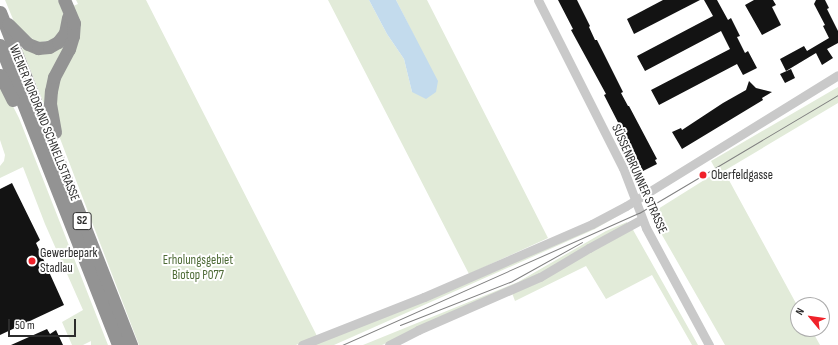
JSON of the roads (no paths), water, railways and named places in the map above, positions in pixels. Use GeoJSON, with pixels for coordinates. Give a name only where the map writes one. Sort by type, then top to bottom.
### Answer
{"type":"FeatureCollection","features":[{"type":"Feature","properties":{"kind":"highway"},"geometry":{"type":"LineString","coordinates":[[2,16],[14,28],[19,37],[28,44],[38,48],[49,47],[58,42],[65,33],[66,6]]}},
{"type":"Feature","properties":{"kind":"highway"},"geometry":{"type":"LineString","coordinates":[[52,143],[55,132],[51,118],[51,91],[54,77],[69,49],[73,36],[74,23],[66,6]]}},
{"type":"Feature","properties":{"kind":"highway","name":"WIENER NORDRAND SCHNELLSTRASSE"},"geometry":{"type":"LineString","coordinates":[[2,16],[131,345]]}},
{"type":"Feature","properties":{"kind":"highway","name":"WIENER NORDRAND SCHNELLSTRASSE"},"geometry":{"type":"LineString","coordinates":[[0,45],[118,345]]}},
{"type":"Feature","properties":{"kind":"highway"},"geometry":{"type":"LineString","coordinates":[[0,75],[7,86],[26,130],[38,141]]}},
{"type":"Feature","properties":{"kind":"street","name":"SÜSSENBRUNNER STRASSE"},"geometry":{"type":"LineString","coordinates":[[538,0],[623,168],[642,219],[709,345]]}},
{"type":"Feature","properties":{"kind":"street"},"geometry":{"type":"LineString","coordinates":[[302,345],[424,296],[592,224],[635,200],[838,75]]}},
{"type":"Feature","properties":{"kind":"street"},"geometry":{"type":"LineString","coordinates":[[389,345],[418,330],[540,277],[642,219]]}},
{"type":"Feature","properties":{"kind":"water"},"geometry":{"type":"Polygon","coordinates":[[[369,0],[396,0],[438,81],[436,92],[426,99],[412,92],[404,59],[387,34],[369,0]]]}},
{"type":"Feature","properties":{"kind":"tram line"},"geometry":{"type":"LineString","coordinates":[[342,345],[639,213],[838,95]]}},
{"type":"Feature","properties":{"kind":"tram line"},"geometry":{"type":"LineString","coordinates":[[400,325],[512,281],[582,242]]}},
{"type":"Feature","properties":{"kind":"place","name":"Oberfeldgasse"},"geometry":{"type":"Point","coordinates":[703,175]}},
{"type":"Feature","properties":{"kind":"place","name":"Gewerbepark Stadlau"},"geometry":{"type":"Point","coordinates":[32,261]}},
{"type":"Feature","properties":{"kind":"park label","name":"Erholungsgebiet Biotop P077"},"geometry":{"type":"Point","coordinates":[198,268]}}]}
